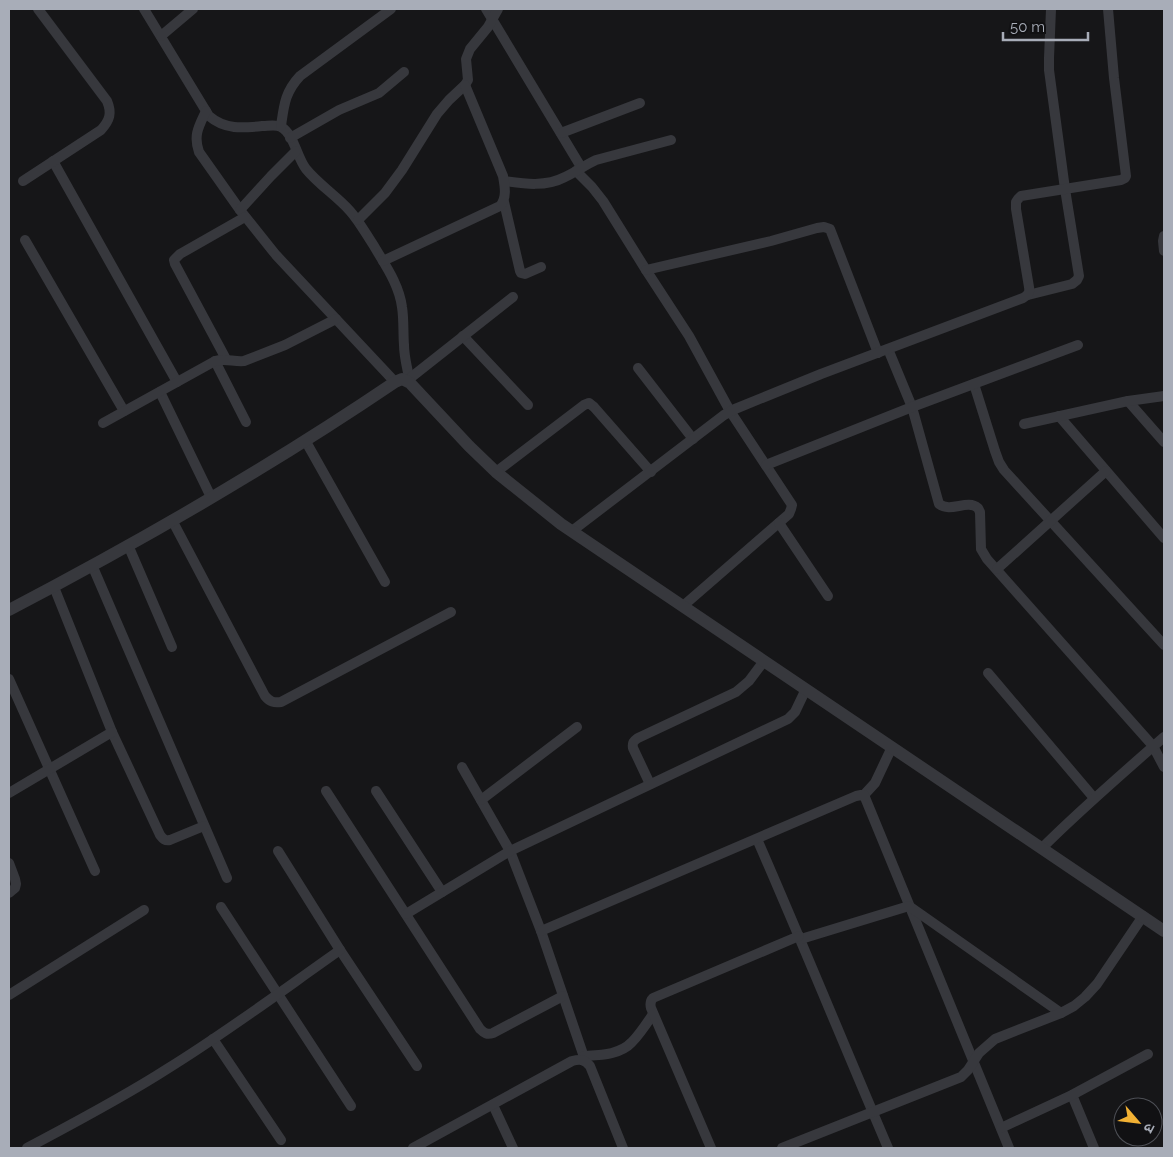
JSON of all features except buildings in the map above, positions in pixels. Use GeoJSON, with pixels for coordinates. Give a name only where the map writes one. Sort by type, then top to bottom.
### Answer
{"type":"FeatureCollection","features":[{"type":"Feature","properties":{"kind":"street"},"geometry":{"type":"LineString","coordinates":[[23,181],[101,130],[107,123],[110,114],[107,101],[38,9]]}},
{"type":"Feature","properties":{"kind":"street"},"geometry":{"type":"LineString","coordinates":[[144,9],[209,116],[224,126],[281,126],[288,133],[304,167],[312,177],[344,204],[358,220],[396,283],[402,307],[404,346],[409,381]]}},
{"type":"Feature","properties":{"kind":"street"},"geometry":{"type":"LineString","coordinates":[[162,36],[193,9]]}},
{"type":"Feature","properties":{"kind":"street"},"geometry":{"type":"LineString","coordinates":[[281,126],[284,104],[288,93],[300,76],[391,9]]}},
{"type":"Feature","properties":{"kind":"street"},"geometry":{"type":"LineString","coordinates":[[486,9],[561,133],[579,169],[598,193],[697,350],[730,411],[792,505],[789,514],[683,606]]}},
{"type":"Feature","properties":{"kind":"street"},"geometry":{"type":"LineString","coordinates":[[358,220],[385,193],[402,170],[437,114],[466,85],[468,80],[466,59],[468,54],[498,9]]}},
{"type":"Feature","properties":{"kind":"street"},"geometry":{"type":"LineString","coordinates":[[572,531],[730,411],[769,394],[1028,295],[1072,284],[1077,280],[1080,276],[1050,70],[1051,9]]}},
{"type":"Feature","properties":{"kind":"street"},"geometry":{"type":"LineString","coordinates":[[1028,295],[1030,292],[1016,209],[1018,199],[1021,196],[1121,180],[1126,176],[1108,9]]}},
{"type":"Feature","properties":{"kind":"street"},"geometry":{"type":"LineString","coordinates":[[290,138],[339,110],[379,94],[404,72]]}},
{"type":"Feature","properties":{"kind":"street"},"geometry":{"type":"LineString","coordinates":[[466,85],[503,176],[504,202],[520,271],[525,274],[541,267]]}},
{"type":"Feature","properties":{"kind":"street"},"geometry":{"type":"LineString","coordinates":[[561,133],[640,103]]}},
{"type":"Feature","properties":{"kind":"street"},"geometry":{"type":"LineString","coordinates":[[206,111],[196,135],[199,152],[243,214],[276,255],[395,382]]}},
{"type":"Feature","properties":{"kind":"street"},"geometry":{"type":"LineString","coordinates":[[504,182],[534,184],[555,182],[596,160],[671,140]]}},
{"type":"Feature","properties":{"kind":"street"},"geometry":{"type":"LineString","coordinates":[[246,422],[174,260],[180,254],[243,214],[271,176],[296,151]]}},
{"type":"Feature","properties":{"kind":"street"},"geometry":{"type":"LineString","coordinates":[[53,162],[177,382]]}},
{"type":"Feature","properties":{"kind":"street"},"geometry":{"type":"LineString","coordinates":[[383,261],[500,206],[504,202]]}},
{"type":"Feature","properties":{"kind":"street"},"geometry":{"type":"LineString","coordinates":[[646,270],[772,241],[817,228],[824,227],[830,229],[883,351],[912,407],[939,504],[943,507],[972,504],[978,508],[980,512],[982,549],[987,559],[1153,746],[1164,767]]}},
{"type":"Feature","properties":{"kind":"street"},"geometry":{"type":"LineString","coordinates":[[1164,236],[1164,252]]}},
{"type":"Feature","properties":{"kind":"street"},"geometry":{"type":"LineString","coordinates":[[24,240],[124,412]]}},
{"type":"Feature","properties":{"kind":"street"},"geometry":{"type":"LineString","coordinates":[[409,381],[513,297]]}},
{"type":"Feature","properties":{"kind":"street"},"geometry":{"type":"LineString","coordinates":[[103,423],[220,360],[244,361],[285,345],[336,319]]}},
{"type":"Feature","properties":{"kind":"street"},"geometry":{"type":"LineString","coordinates":[[463,336],[528,405]]}},
{"type":"Feature","properties":{"kind":"street"},"geometry":{"type":"LineString","coordinates":[[766,466],[912,407],[1078,345]]}},
{"type":"Feature","properties":{"kind":"street"},"geometry":{"type":"LineString","coordinates":[[638,368],[693,439]]}},
{"type":"Feature","properties":{"kind":"street"},"geometry":{"type":"LineString","coordinates":[[9,610],[54,587],[172,520],[402,379],[409,381],[469,446],[496,472],[572,531],[1164,930]]}},
{"type":"Feature","properties":{"kind":"street"},"geometry":{"type":"LineString","coordinates":[[974,384],[999,462],[1004,470],[1164,644]]}},
{"type":"Feature","properties":{"kind":"street"},"geometry":{"type":"LineString","coordinates":[[160,392],[211,497]]}},
{"type":"Feature","properties":{"kind":"street"},"geometry":{"type":"LineString","coordinates":[[1024,424],[1128,401],[1164,396]]}},
{"type":"Feature","properties":{"kind":"street"},"geometry":{"type":"LineString","coordinates":[[1128,401],[1164,442]]}},
{"type":"Feature","properties":{"kind":"street"},"geometry":{"type":"LineString","coordinates":[[496,472],[589,403],[651,472]]}},
{"type":"Feature","properties":{"kind":"street"},"geometry":{"type":"LineString","coordinates":[[1059,416],[1164,538]]}},
{"type":"Feature","properties":{"kind":"street"},"geometry":{"type":"LineString","coordinates":[[305,440],[385,582]]}},
{"type":"Feature","properties":{"kind":"street"},"geometry":{"type":"LineString","coordinates":[[997,569],[1106,471]]}},
{"type":"Feature","properties":{"kind":"street"},"geometry":{"type":"LineString","coordinates":[[172,520],[265,696],[274,703],[281,702],[452,612]]}},
{"type":"Feature","properties":{"kind":"street"},"geometry":{"type":"LineString","coordinates":[[779,523],[828,596]]}},
{"type":"Feature","properties":{"kind":"street"},"geometry":{"type":"LineString","coordinates":[[128,545],[172,647]]}},
{"type":"Feature","properties":{"kind":"street"},"geometry":{"type":"LineString","coordinates":[[92,565],[227,878]]}},
{"type":"Feature","properties":{"kind":"street"},"geometry":{"type":"LineString","coordinates":[[54,587],[112,732],[160,835],[167,841],[204,826]]}},
{"type":"Feature","properties":{"kind":"street"},"geometry":{"type":"LineString","coordinates":[[650,784],[633,748],[632,744],[634,741],[736,692],[749,681],[764,661]]}},
{"type":"Feature","properties":{"kind":"street"},"geometry":{"type":"LineString","coordinates":[[988,674],[1094,798]]}},
{"type":"Feature","properties":{"kind":"street"},"geometry":{"type":"LineString","coordinates":[[9,679],[95,871]]}},
{"type":"Feature","properties":{"kind":"street"},"geometry":{"type":"LineString","coordinates":[[406,914],[510,851],[788,719],[795,712],[806,689]]}},
{"type":"Feature","properties":{"kind":"street"},"geometry":{"type":"LineString","coordinates":[[481,800],[577,727]]}},
{"type":"Feature","properties":{"kind":"street"},"geometry":{"type":"LineString","coordinates":[[9,793],[112,732]]}},
{"type":"Feature","properties":{"kind":"street"},"geometry":{"type":"LineString","coordinates":[[1042,848],[1094,798],[1164,737]]}},
{"type":"Feature","properties":{"kind":"street"},"geometry":{"type":"LineString","coordinates":[[541,931],[856,796],[864,795],[871,789],[892,747]]}},
{"type":"Feature","properties":{"kind":"street"},"geometry":{"type":"LineString","coordinates":[[462,767],[510,851],[541,931],[585,1058],[623,1148]]}},
{"type":"Feature","properties":{"kind":"street"},"geometry":{"type":"LineString","coordinates":[[326,791],[484,1033],[492,1033],[564,996]]}},
{"type":"Feature","properties":{"kind":"street"},"geometry":{"type":"LineString","coordinates":[[376,791],[442,892]]}},
{"type":"Feature","properties":{"kind":"street"},"geometry":{"type":"LineString","coordinates":[[864,795],[1010,1148]]}},
{"type":"Feature","properties":{"kind":"street"},"geometry":{"type":"LineString","coordinates":[[757,839],[888,1148]]}},
{"type":"Feature","properties":{"kind":"street"},"geometry":{"type":"LineString","coordinates":[[278,852],[417,1066]]}},
{"type":"Feature","properties":{"kind":"street"},"geometry":{"type":"LineString","coordinates":[[9,863],[16,884],[16,888],[9,893]]}},
{"type":"Feature","properties":{"kind":"street"},"geometry":{"type":"LineString","coordinates":[[711,1148],[653,1014],[650,1000],[800,938],[909,906]]}},
{"type":"Feature","properties":{"kind":"street"},"geometry":{"type":"LineString","coordinates":[[909,906],[1061,1013]]}},
{"type":"Feature","properties":{"kind":"street"},"geometry":{"type":"LineString","coordinates":[[221,907],[351,1106]]}},
{"type":"Feature","properties":{"kind":"street"},"geometry":{"type":"LineString","coordinates":[[9,995],[144,910]]}},
{"type":"Feature","properties":{"kind":"street"},"geometry":{"type":"LineString","coordinates":[[782,1148],[961,1077],[980,1053],[995,1039],[1061,1013],[1080,1001],[1097,984],[1143,916]]}},
{"type":"Feature","properties":{"kind":"street"},"geometry":{"type":"LineString","coordinates":[[27,1148],[116,1100],[169,1068],[340,950]]}},
{"type":"Feature","properties":{"kind":"street"},"geometry":{"type":"LineString","coordinates":[[413,1148],[572,1061],[617,1051],[628,1045],[633,1042],[653,1014]]}},
{"type":"Feature","properties":{"kind":"street"},"geometry":{"type":"LineString","coordinates":[[213,1039],[281,1140]]}},
{"type":"Feature","properties":{"kind":"street"},"geometry":{"type":"LineString","coordinates":[[1001,1128],[1072,1095],[1148,1054]]}},
{"type":"Feature","properties":{"kind":"street"},"geometry":{"type":"LineString","coordinates":[[1072,1095],[1094,1148]]}},
{"type":"Feature","properties":{"kind":"street"},"geometry":{"type":"LineString","coordinates":[[493,1104],[513,1148]]}}]}
